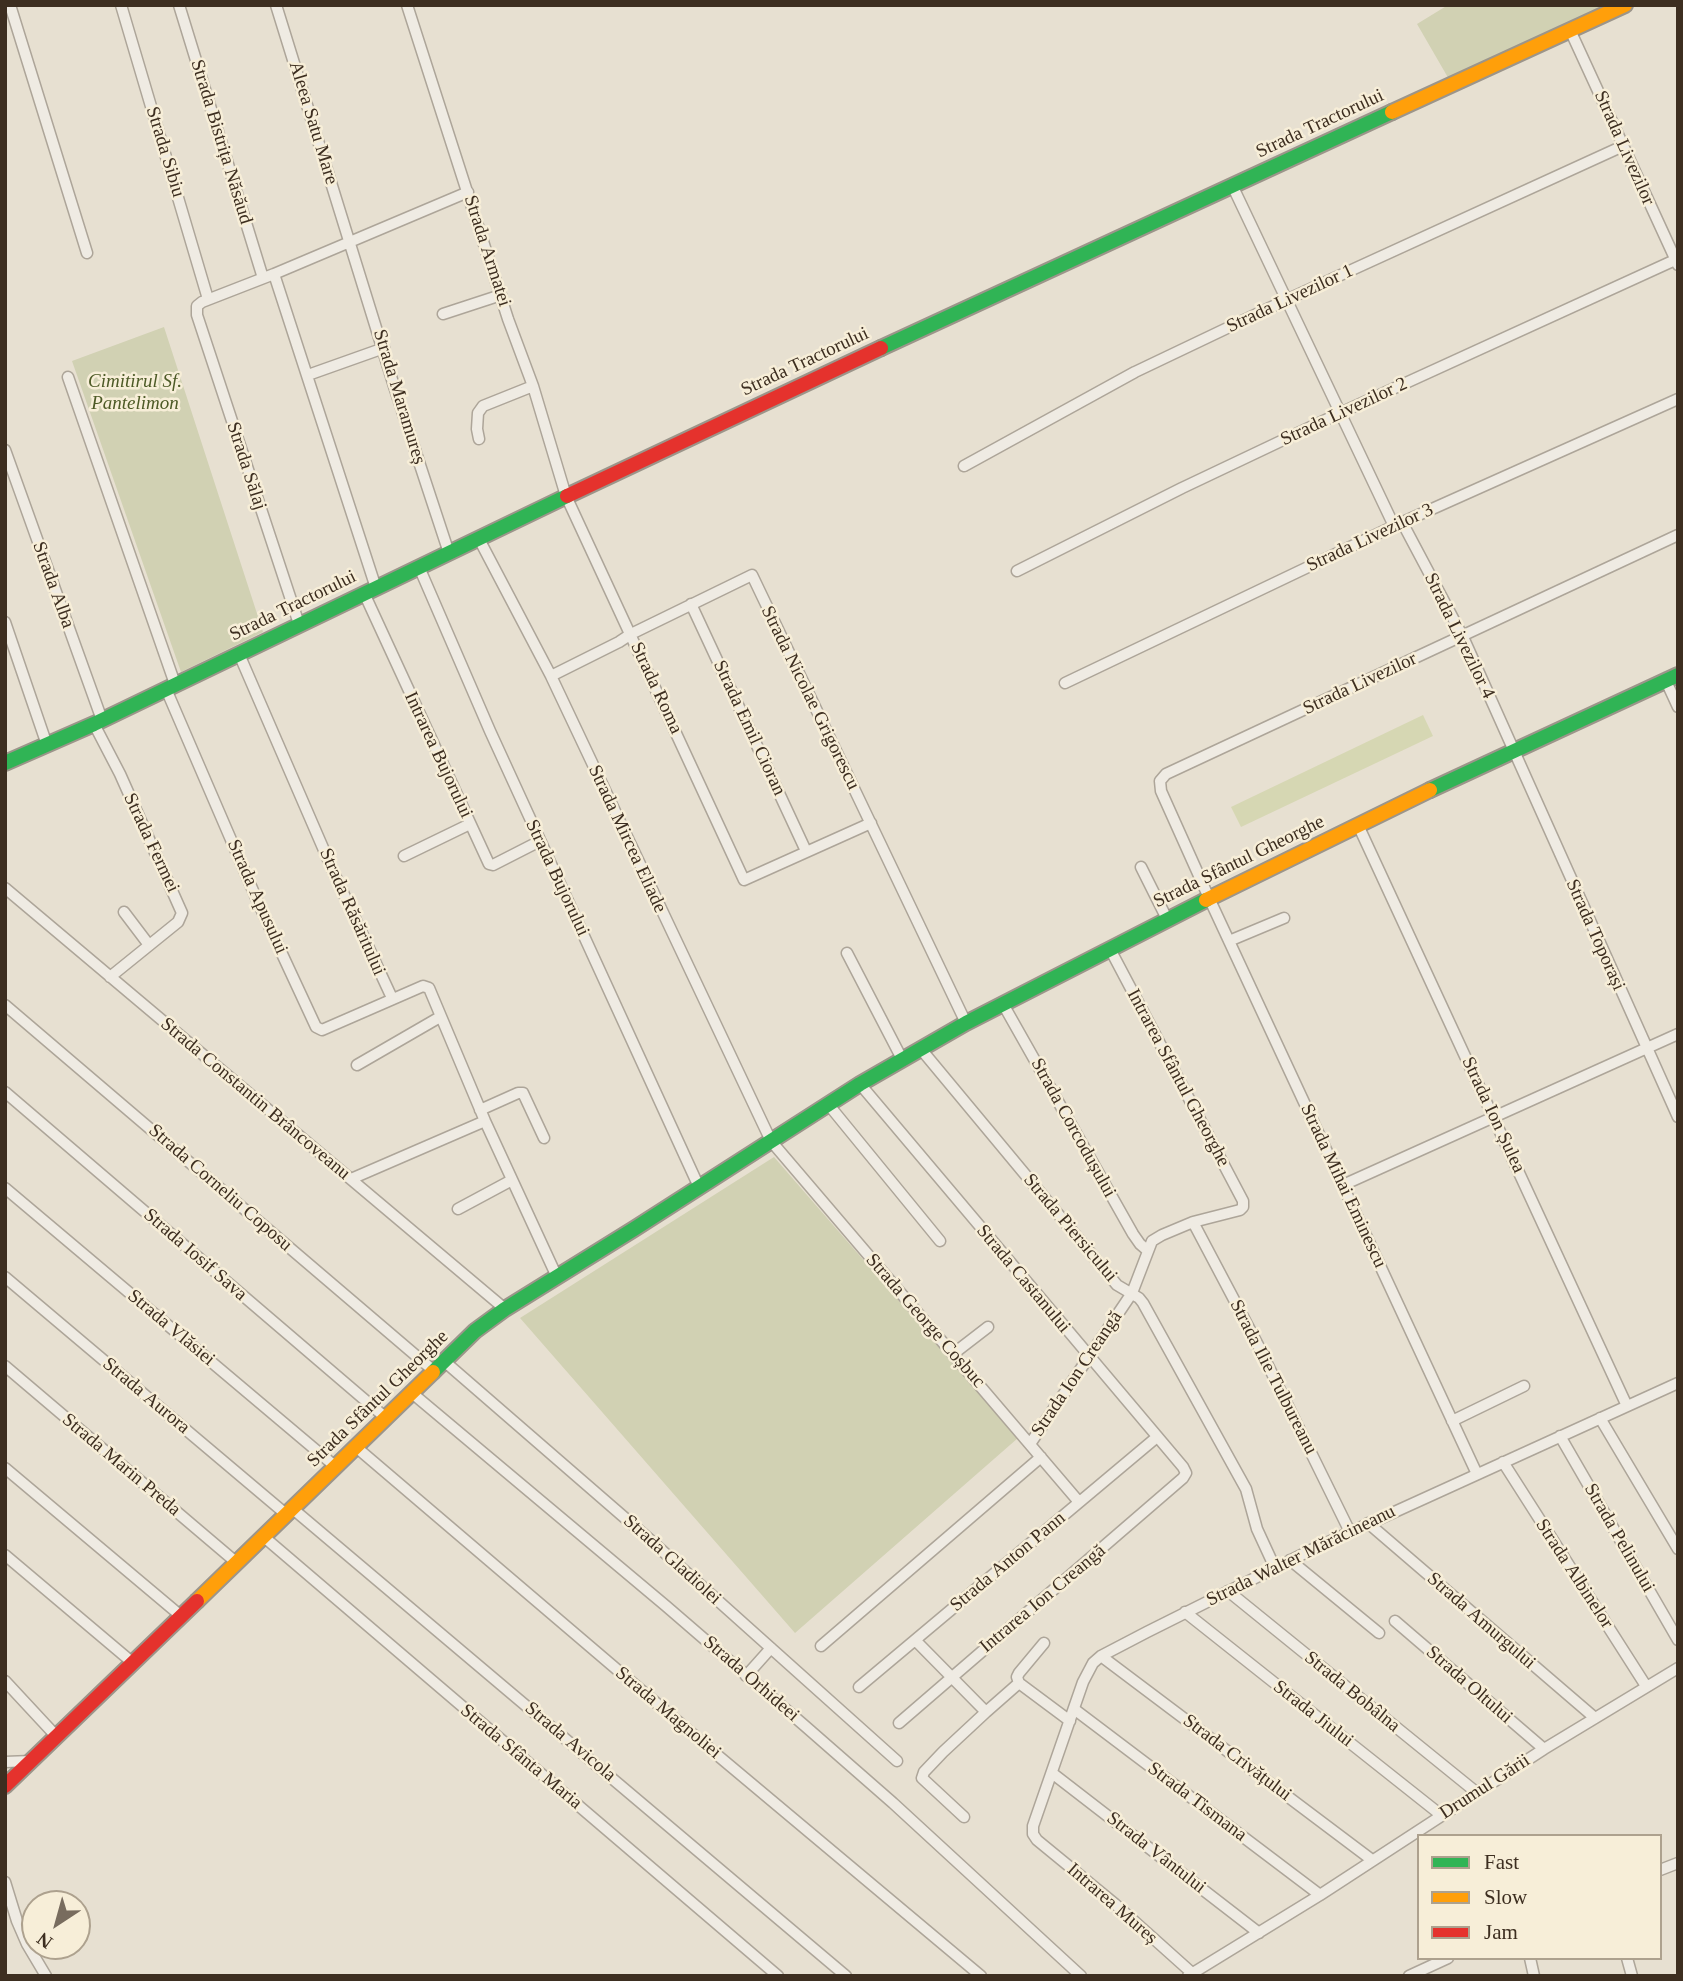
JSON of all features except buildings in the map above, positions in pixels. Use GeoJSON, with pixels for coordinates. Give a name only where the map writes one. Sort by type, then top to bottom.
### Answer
{"type":"FeatureCollection","features":[{"type":"Feature","properties":{"kind":"street"},"geometry":{"type":"LineString","coordinates":[[10,5],[87,253]]}},
{"type":"Feature","properties":{"kind":"street","name":"Strada Sibiu"},"geometry":{"type":"LineString","coordinates":[[121,5],[208,299]]}},
{"type":"Feature","properties":{"kind":"street","name":"Strada Bistrița Năsăud"},"geometry":{"type":"LineString","coordinates":[[179,5],[263,278]]}},
{"type":"Feature","properties":{"kind":"street","name":"Aleea Satu Mare"},"geometry":{"type":"LineString","coordinates":[[276,5],[350,241]]}},
{"type":"Feature","properties":{"kind":"street","name":"Strada Armatei"},"geometry":{"type":"LineString","coordinates":[[407,5],[533,386],[566,496]]}},
{"type":"Feature","properties":{"kind":"street","name":"Strada Tractorului"},"geometry":{"type":"LineString","coordinates":[[5,763],[98,722],[566,496],[1232,185],[1626,5]]}},
{"type":"Feature","properties":{"kind":"street","name":"Strada Livezilor"},"geometry":{"type":"LineString","coordinates":[[1570,30],[1676,263]]}},
{"type":"Feature","properties":{"kind":"street","name":"Strada Livezilor 1"},"geometry":{"type":"LineString","coordinates":[[964,466],[1135,372],[1623,146]]}},
{"type":"Feature","properties":{"kind":"street","name":"Strada Livezilor 4"},"geometry":{"type":"LineString","coordinates":[[1232,185],[1340,413],[1398,524],[1463,637],[1513,752]]}},
{"type":"Feature","properties":{"kind":"street"},"geometry":{"type":"LineString","coordinates":[[208,299],[468,192]]}},
{"type":"Feature","properties":{"kind":"street","name":"Strada Maramureș"},"geometry":{"type":"LineString","coordinates":[[350,241],[449,553]]}},
{"type":"Feature","properties":{"kind":"street","name":"Strada Livezilor 2"},"geometry":{"type":"LineString","coordinates":[[1017,571],[1340,413],[1676,263]]}},
{"type":"Feature","properties":{"kind":"street","name":"Intrarea Bujorului"},"geometry":{"type":"LineString","coordinates":[[274,274],[308,375],[370,591],[470,824],[491,866],[540,841]]}},
{"type":"Feature","properties":{"kind":"street"},"geometry":{"type":"LineString","coordinates":[[443,314],[501,295]]}},
{"type":"Feature","properties":{"kind":"street","name":"Strada Sălaj"},"geometry":{"type":"LineString","coordinates":[[208,299],[199,303],[197,315],[299,624]]}},
{"type":"Feature","properties":{"kind":"street"},"geometry":{"type":"LineString","coordinates":[[308,375],[384,348]]}},
{"type":"Feature","properties":{"kind":"street","name":"Strada Apusului"},"geometry":{"type":"LineString","coordinates":[[68,377],[170,687],[257,900],[318,1030],[392,998]]}},
{"type":"Feature","properties":{"kind":"street"},"geometry":{"type":"LineString","coordinates":[[479,439],[478,413],[483,406],[533,386]]}},
{"type":"Feature","properties":{"kind":"street","name":"Strada Livezilor 3"},"geometry":{"type":"LineString","coordinates":[[1065,683],[1398,524],[1678,399]]}},
{"type":"Feature","properties":{"kind":"street","name":"Strada Alba"},"geometry":{"type":"LineString","coordinates":[[5,450],[98,722]]}},
{"type":"Feature","properties":{"kind":"street","name":"Strada Roma"},"geometry":{"type":"LineString","coordinates":[[566,496],[744,880],[806,851]]}},
{"type":"Feature","properties":{"kind":"street","name":"Strada Livezilor"},"geometry":{"type":"LineString","coordinates":[[1209,898],[1159,786],[1162,777],[1678,535]]}},
{"type":"Feature","properties":{"kind":"street","name":"Strada Mircea Eliade"},"geometry":{"type":"LineString","coordinates":[[479,539],[551,676],[771,1141]]}},
{"type":"Feature","properties":{"kind":"street","name":"Strada Bujorului"},"geometry":{"type":"LineString","coordinates":[[419,567],[540,841],[699,1188]]}},
{"type":"Feature","properties":{"kind":"street","name":"Strada Nicolae Grigorescu"},"geometry":{"type":"LineString","coordinates":[[551,676],[751,575],[966,1023]]}},
{"type":"Feature","properties":{"kind":"street","name":"Strada Emil Cioran"},"geometry":{"type":"LineString","coordinates":[[691,604],[806,851]]}},
{"type":"Feature","properties":{"kind":"street"},"geometry":{"type":"LineString","coordinates":[[5,622],[47,745]]}},
{"type":"Feature","properties":{"kind":"street","name":"Strada Răsăritului"},"geometry":{"type":"LineString","coordinates":[[239,654],[392,998],[426,986],[429,988],[482,1116],[557,1277]]}},
{"type":"Feature","properties":{"kind":"street"},"geometry":{"type":"LineString","coordinates":[[1672,678],[1678,707]]}},
{"type":"Feature","properties":{"kind":"street","name":"Strada Sfântul Gheorghe"},"geometry":{"type":"LineString","coordinates":[[5,1786],[475,1331],[505,1309],[860,1084],[966,1023],[1167,919],[1358,825],[1672,678]]}},
{"type":"Feature","properties":{"kind":"street","name":"Strada Fermei"},"geometry":{"type":"LineString","coordinates":[[98,722],[182,913],[178,922],[110,977]]}},
{"type":"Feature","properties":{"kind":"street","name":"Strada Toporași"},"geometry":{"type":"LineString","coordinates":[[1513,752],[1678,1117]]}},
{"type":"Feature","properties":{"kind":"street"},"geometry":{"type":"LineString","coordinates":[[806,851],[871,822]]}},
{"type":"Feature","properties":{"kind":"street"},"geometry":{"type":"LineString","coordinates":[[404,856],[470,824]]}},
{"type":"Feature","properties":{"kind":"street","name":"Strada Ion Șulea"},"geometry":{"type":"LineString","coordinates":[[1358,825],[1627,1406]]}},
{"type":"Feature","properties":{"kind":"street"},"geometry":{"type":"LineString","coordinates":[[1141,867],[1167,919]]}},
{"type":"Feature","properties":{"kind":"street","name":"Strada Constantin Brâncoveanu"},"geometry":{"type":"LineString","coordinates":[[5,888],[505,1309]]}},
{"type":"Feature","properties":{"kind":"street","name":"Strada Mihai Eminescu"},"geometry":{"type":"LineString","coordinates":[[1209,898],[1476,1474]]}},
{"type":"Feature","properties":{"kind":"street"},"geometry":{"type":"LineString","coordinates":[[124,912],[149,945]]}},
{"type":"Feature","properties":{"kind":"street"},"geometry":{"type":"LineString","coordinates":[[1230,941],[1284,918]]}},
{"type":"Feature","properties":{"kind":"street","name":"Intrarea Sfântul Gheorghe"},"geometry":{"type":"LineString","coordinates":[[1110,949],[1243,1201],[1240,1210],[1194,1222]]}},
{"type":"Feature","properties":{"kind":"street"},"geometry":{"type":"LineString","coordinates":[[847,954],[902,1059]]}},
{"type":"Feature","properties":{"kind":"street","name":"Strada Corcodușului"},"geometry":{"type":"LineString","coordinates":[[1003,1004],[1133,1234],[1147,1250]]}},
{"type":"Feature","properties":{"kind":"street","name":"Strada Corneliu Coposu"},"geometry":{"type":"LineString","coordinates":[[5,1005],[439,1366]]}},
{"type":"Feature","properties":{"kind":"street"},"geometry":{"type":"LineString","coordinates":[[357,1065],[440,1017]]}},
{"type":"Feature","properties":{"kind":"street"},"geometry":{"type":"LineString","coordinates":[[1343,1185],[1678,1034]]}},
{"type":"Feature","properties":{"kind":"street","name":"Strada Piersicului"},"geometry":{"type":"LineString","coordinates":[[920,1048],[1117,1285],[1143,1303],[1246,1489],[1257,1529],[1275,1568]]}},
{"type":"Feature","properties":{"kind":"street","name":"Strada Castanului"},"geometry":{"type":"LineString","coordinates":[[860,1084],[1186,1473]]}},
{"type":"Feature","properties":{"kind":"street","name":"Strada Iosif Sava"},"geometry":{"type":"LineString","coordinates":[[5,1092],[386,1418]]}},
{"type":"Feature","properties":{"kind":"street"},"geometry":{"type":"LineString","coordinates":[[351,1179],[482,1116],[518,1093],[523,1093],[544,1138]]}},
{"type":"Feature","properties":{"kind":"street"},"geometry":{"type":"LineString","coordinates":[[828,1104],[940,1241]]}},
{"type":"Feature","properties":{"kind":"street","name":"Strada George Coșbuc"},"geometry":{"type":"LineString","coordinates":[[771,1141],[1079,1502]]}},
{"type":"Feature","properties":{"kind":"street"},"geometry":{"type":"LineString","coordinates":[[458,1209],[512,1180]]}},
{"type":"Feature","properties":{"kind":"street","name":"Strada Vlăsiei"},"geometry":{"type":"LineString","coordinates":[[5,1188],[336,1467]]}},
{"type":"Feature","properties":{"kind":"street"},"geometry":{"type":"LineString","coordinates":[[1147,1250],[1157,1237],[1194,1222]]}},
{"type":"Feature","properties":{"kind":"street","name":"Strada Ilie Tulbureanu"},"geometry":{"type":"LineString","coordinates":[[1194,1222],[1350,1532]]}},
{"type":"Feature","properties":{"kind":"street","name":"Strada Ion Creangă"},"geometry":{"type":"LineString","coordinates":[[1030,1444],[1132,1293],[1147,1250]]}},
{"type":"Feature","properties":{"kind":"street","name":"Strada Aurora"},"geometry":{"type":"LineString","coordinates":[[5,1277],[290,1512]]}},
{"type":"Feature","properties":{"kind":"street"},"geometry":{"type":"LineString","coordinates":[[953,1354],[988,1327]]}},
{"type":"Feature","properties":{"kind":"street","name":"Strada Marin Preda"},"geometry":{"type":"LineString","coordinates":[[5,1366],[237,1563]]}},
{"type":"Feature","properties":{"kind":"street","name":"Strada Gladiolei"},"geometry":{"type":"LineString","coordinates":[[439,1366],[544,1446],[897,1761]]}},
{"type":"Feature","properties":{"kind":"street","name":"Strada Walter Mărăcineanu"},"geometry":{"type":"LineString","coordinates":[[1101,1656],[1368,1523],[1678,1383]]}},
{"type":"Feature","properties":{"kind":"street"},"geometry":{"type":"LineString","coordinates":[[1452,1421],[1524,1386]]}},
{"type":"Feature","properties":{"kind":"street","name":"Strada Orhideei"},"geometry":{"type":"LineString","coordinates":[[412,1392],[893,1803],[1081,1976]]}},
{"type":"Feature","properties":{"kind":"street"},"geometry":{"type":"LineString","coordinates":[[1600,1418],[1678,1549]]}},
{"type":"Feature","properties":{"kind":"street","name":"Strada Pelinului"},"geometry":{"type":"LineString","coordinates":[[1560,1436],[1678,1640]]}},
{"type":"Feature","properties":{"kind":"street","name":"Strada Anton Pann"},"geometry":{"type":"LineString","coordinates":[[859,1687],[1157,1437]]}},
{"type":"Feature","properties":{"kind":"street","name":"Strada Magnoliei"},"geometry":{"type":"LineString","coordinates":[[356,1447],[981,1976]]}},
{"type":"Feature","properties":{"kind":"street","name":"Strada Ion Creangă"},"geometry":{"type":"LineString","coordinates":[[821,1646],[1041,1457]]}},
{"type":"Feature","properties":{"kind":"street","name":"Strada Albinelor"},"geometry":{"type":"LineString","coordinates":[[1503,1462],[1646,1686]]}},
{"type":"Feature","properties":{"kind":"street"},"geometry":{"type":"LineString","coordinates":[[5,1468],[181,1616]]}},
{"type":"Feature","properties":{"kind":"street","name":"Intrarea Ion Creangă"},"geometry":{"type":"LineString","coordinates":[[899,1723],[1186,1473]]}},
{"type":"Feature","properties":{"kind":"street","name":"Strada Avicola"},"geometry":{"type":"LineString","coordinates":[[290,1512],[846,1976]]}},
{"type":"Feature","properties":{"kind":"street","name":"Strada Amurgului"},"geometry":{"type":"LineString","coordinates":[[1368,1523],[1595,1718]]}},
{"type":"Feature","properties":{"kind":"street","name":"Strada Sfânta Maria"},"geometry":{"type":"LineString","coordinates":[[264,1537],[778,1976]]}},
{"type":"Feature","properties":{"kind":"street"},"geometry":{"type":"LineString","coordinates":[[5,1555],[133,1664]]}},
{"type":"Feature","properties":{"kind":"street"},"geometry":{"type":"LineString","coordinates":[[1290,1560],[1379,1633]]}},
{"type":"Feature","properties":{"kind":"street","name":"Strada Bobâlna"},"geometry":{"type":"LineString","coordinates":[[1228,1591],[1476,1792]]}},
{"type":"Feature","properties":{"kind":"street","name":"Strada Jiului"},"geometry":{"type":"LineString","coordinates":[[1185,1612],[1441,1815]]}},
{"type":"Feature","properties":{"kind":"street","name":"Strada Oltului"},"geometry":{"type":"LineString","coordinates":[[1395,1621],[1544,1749]]}},
{"type":"Feature","properties":{"kind":"street"},"geometry":{"type":"LineString","coordinates":[[915,1640],[986,1712]]}},
{"type":"Feature","properties":{"kind":"street"},"geometry":{"type":"LineString","coordinates":[[1044,1643],[1017,1676],[1019,1683],[1070,1721]]}},
{"type":"Feature","properties":{"kind":"street"},"geometry":{"type":"LineString","coordinates":[[746,1675],[771,1648]]}},
{"type":"Feature","properties":{"kind":"street"},"geometry":{"type":"LineString","coordinates":[[1052,1773],[1088,1671],[1101,1656]]}},
{"type":"Feature","properties":{"kind":"street","name":"Strada Crivățului"},"geometry":{"type":"LineString","coordinates":[[1101,1656],[1372,1860]]}},
{"type":"Feature","properties":{"kind":"street","name":"Drumul Gării"},"geometry":{"type":"LineString","coordinates":[[1190,1974],[1320,1895],[1544,1749],[1678,1668]]}},
{"type":"Feature","properties":{"kind":"street"},"geometry":{"type":"LineString","coordinates":[[5,1681],[57,1737]]}},
{"type":"Feature","properties":{"kind":"street"},"geometry":{"type":"LineString","coordinates":[[964,1817],[922,1778],[924,1772],[1019,1683]]}},
{"type":"Feature","properties":{"kind":"street","name":"Strada Tismana"},"geometry":{"type":"LineString","coordinates":[[1074,1709],[1320,1895]]}},
{"type":"Feature","properties":{"kind":"street"},"geometry":{"type":"LineString","coordinates":[[5,1762],[32,1761]]}},
{"type":"Feature","properties":{"kind":"street","name":"Intrarea Mureș"},"geometry":{"type":"LineString","coordinates":[[1052,1773],[1033,1826],[1033,1834],[1037,1840],[1115,1905],[1190,1974]]}},
{"type":"Feature","properties":{"kind":"street","name":"Strada Vântului"},"geometry":{"type":"LineString","coordinates":[[1052,1773],[1259,1933]]}},
{"type":"Feature","properties":{"kind":"street"},"geometry":{"type":"LineString","coordinates":[[5,1882],[27,1944],[46,1976]]}},
{"type":"Feature","properties":{"kind":"street"},"geometry":{"type":"LineString","coordinates":[[1415,1974],[1444,1960]]}},
{"type":"Feature","properties":{"kind":"green space"},"geometry":{"type":"Polygon","coordinates":[[[1448,5],[1617,5],[1450,81],[1417,24],[1448,5]]]}},
{"type":"Feature","properties":{"kind":"green space","name":"Cimitirul Sf. Pantelimon"},"geometry":{"type":"Polygon","coordinates":[[[164,327],[263,632],[181,672],[72,361],[164,327]]]}},
{"type":"Feature","properties":{"kind":"green space"},"geometry":{"type":"Polygon","coordinates":[[[1423,715],[1433,736],[1241,827],[1231,807],[1423,715]]]}},
{"type":"Feature","properties":{"kind":"green space"},"geometry":{"type":"Polygon","coordinates":[[[774,1157],[1018,1438],[795,1633],[520,1318],[774,1157]]]}},
{"type":"Feature","properties":{"kind":"traffic: fast"},"geometry":{"type":"LineString","coordinates":[[881,348],[1392,112]]}},
{"type":"Feature","properties":{"kind":"traffic: fast"},"geometry":{"type":"LineString","coordinates":[[5,763],[94,724],[567,496]]}},
{"type":"Feature","properties":{"kind":"traffic: fast"},"geometry":{"type":"LineString","coordinates":[[1430,790],[1678,675]]}},
{"type":"Feature","properties":{"kind":"traffic: fast"},"geometry":{"type":"LineString","coordinates":[[433,1372],[475,1331],[505,1309],[860,1084],[966,1023],[1206,900]]}},
{"type":"Feature","properties":{"kind":"traffic: slow"},"geometry":{"type":"LineString","coordinates":[[1392,112],[1625,5]]}},
{"type":"Feature","properties":{"kind":"traffic: slow"},"geometry":{"type":"LineString","coordinates":[[1206,900],[1430,790]]}},
{"type":"Feature","properties":{"kind":"traffic: slow"},"geometry":{"type":"LineString","coordinates":[[197,1601],[433,1372]]}},
{"type":"Feature","properties":{"kind":"traffic: jam"},"geometry":{"type":"LineString","coordinates":[[567,496],[881,348]]}},
{"type":"Feature","properties":{"kind":"traffic: jam"},"geometry":{"type":"LineString","coordinates":[[5,1786],[197,1601]]}}]}
